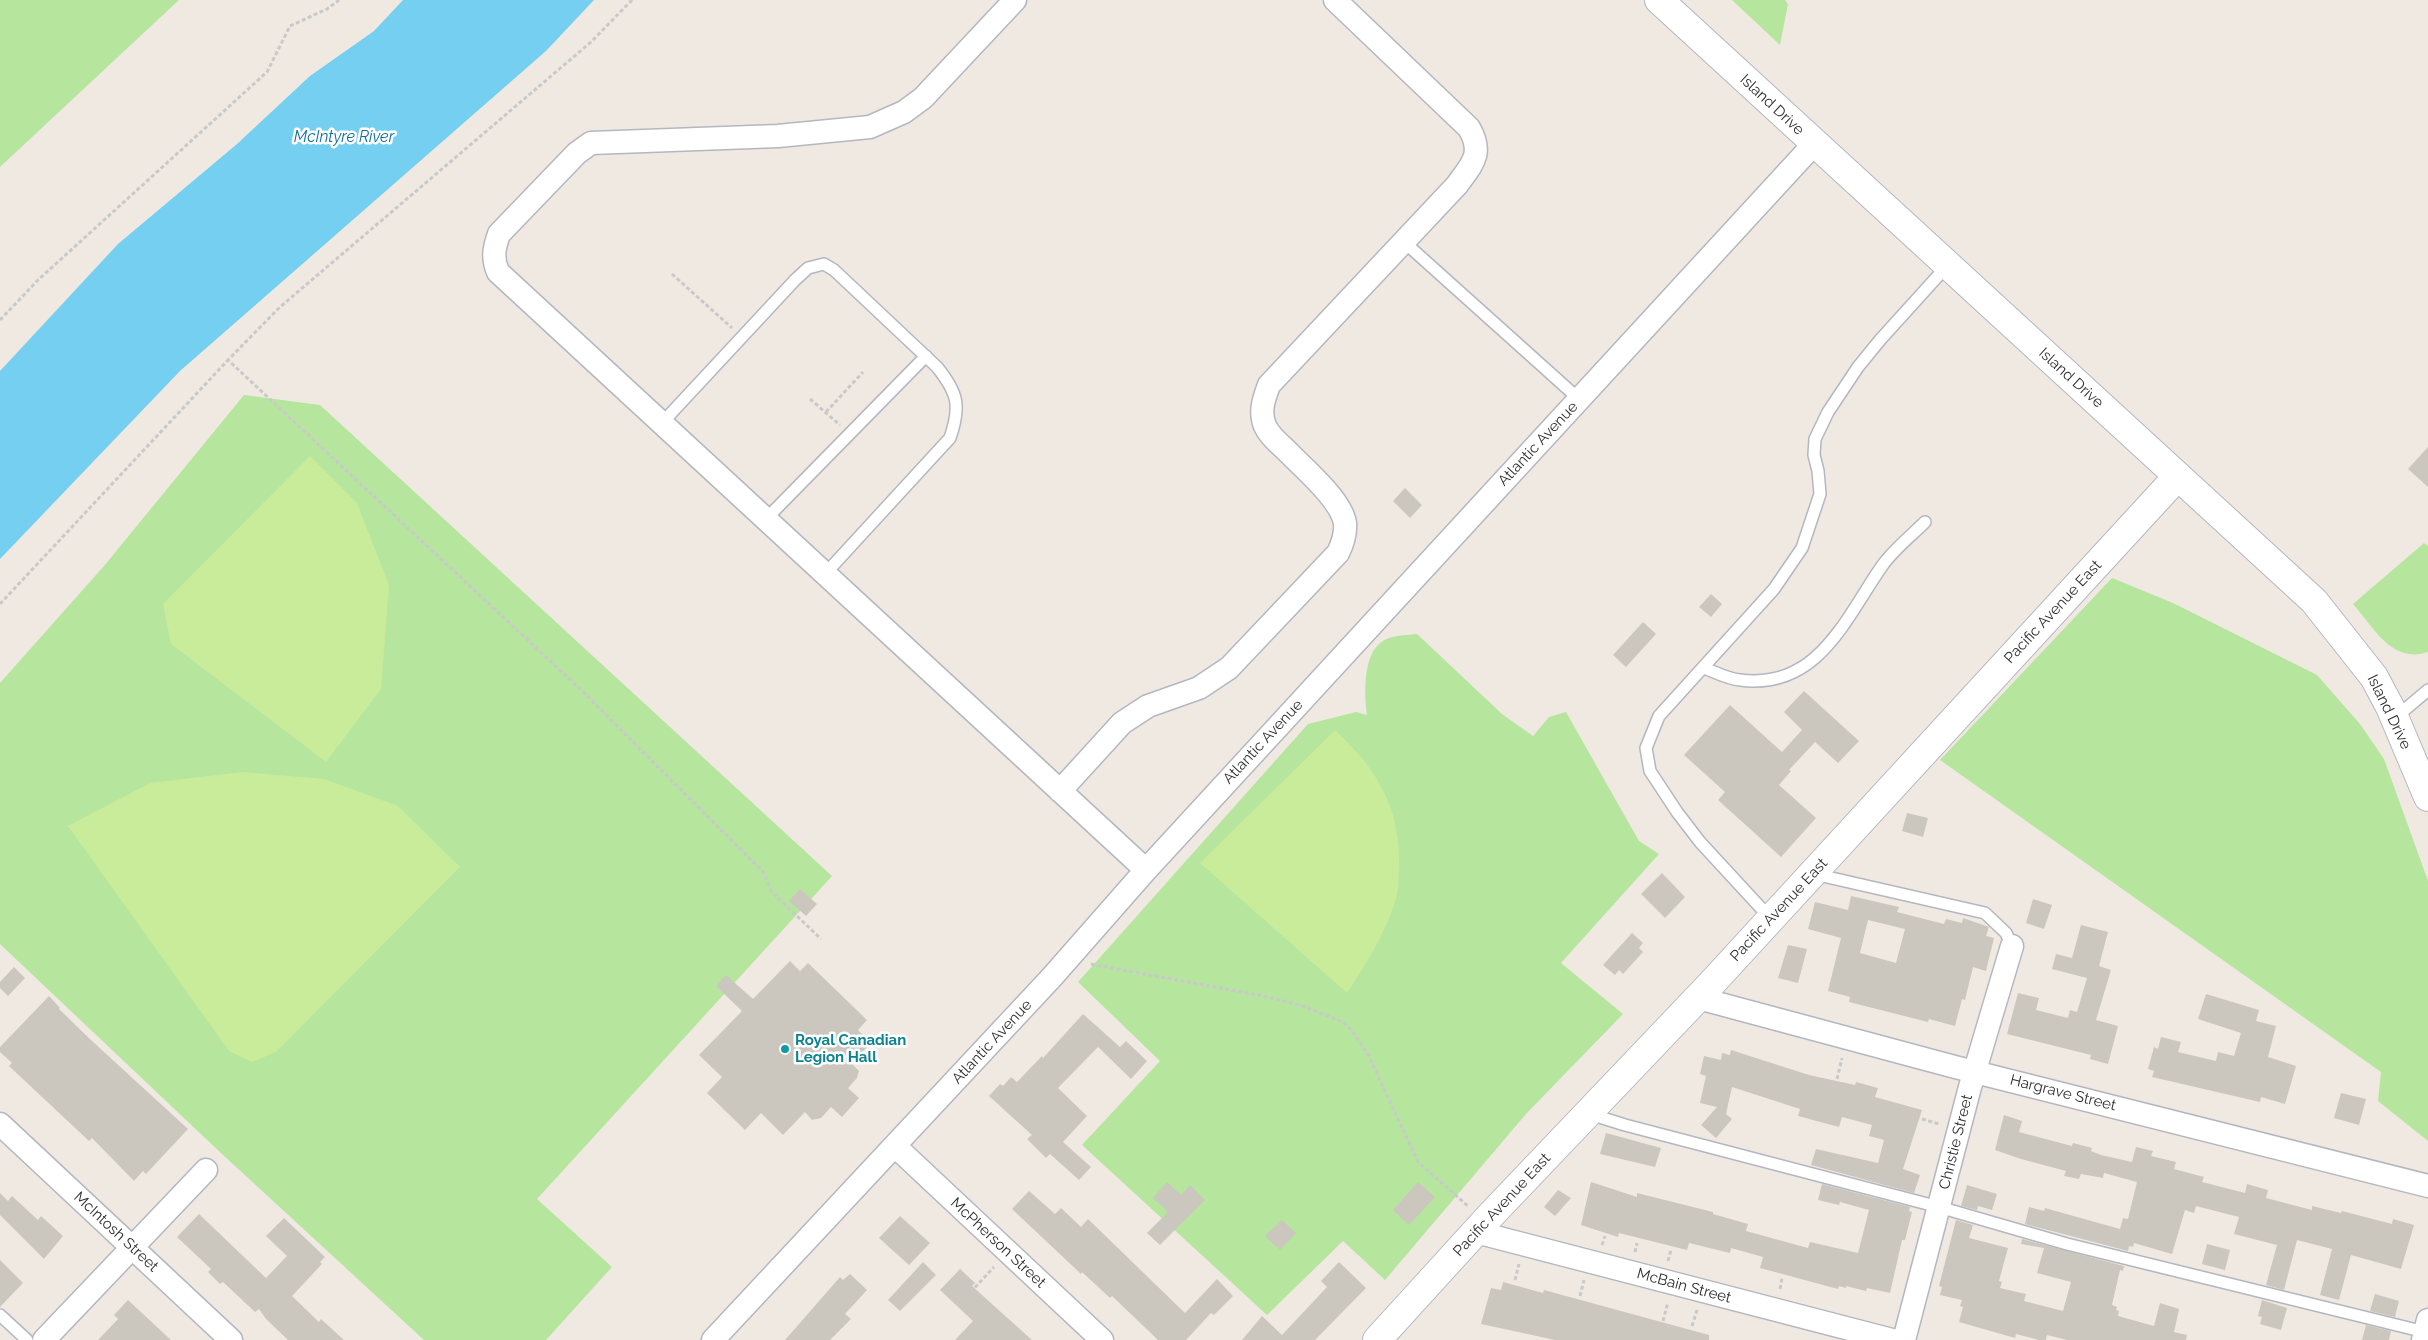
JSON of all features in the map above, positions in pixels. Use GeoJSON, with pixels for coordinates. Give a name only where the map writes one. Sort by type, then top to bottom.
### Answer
{"type":"FeatureCollection","features":[{"type":"Feature","properties":{"kind":"street"},"geometry":{"type":"LineString","coordinates":[[1015,0],[923,98],[904,112],[870,127],[778,136],[591,143],[577,153],[499,234],[494,250],[495,264],[498,272],[1146,870]]}},
{"type":"Feature","properties":{"kind":"street"},"geometry":{"type":"LineString","coordinates":[[1060,791],[1122,723],[1148,706],[1199,688],[1229,668],[1338,553],[1345,538],[1345,522],[1340,509],[1321,486],[1276,441],[1266,427],[1262,402],[1270,385],[1403,241],[1457,186],[1473,162],[1477,148],[1469,128],[1335,0]]}},
{"type":"Feature","properties":{"kind":"street","name":"Island Drive"},"geometry":{"type":"LineString","coordinates":[[1659,0],[2314,601],[2374,677],[2395,718],[2428,797]]}},
{"type":"Feature","properties":{"kind":"street","name":"Atlantic Avenue"},"geometry":{"type":"LineString","coordinates":[[712,1340],[1052,977],[1146,870],[1814,144]]}},
{"type":"Feature","properties":{"kind":"street","name":"Pacific Avenue East"},"geometry":{"type":"LineString","coordinates":[[1384,1336],[1480,1227],[1698,998],[2178,476]]}},
{"type":"Feature","properties":{"kind":"street","name":"Christie Street"},"geometry":{"type":"LineString","coordinates":[[1904,1340],[1975,1071],[2012,946]]}},
{"type":"Feature","properties":{"kind":"street","name":"Hargrave Street"},"geometry":{"type":"LineString","coordinates":[[1698,998],[1975,1071],[2428,1186]]}},
{"type":"Feature","properties":{"kind":"street","name":"McIntosh Street"},"geometry":{"type":"LineString","coordinates":[[0,1124],[231,1340]]}},
{"type":"Feature","properties":{"kind":"street","name":"McPherson Street"},"geometry":{"type":"LineString","coordinates":[[895,1146],[1102,1340]]}},
{"type":"Feature","properties":{"kind":"street"},"geometry":{"type":"LineString","coordinates":[[44,1340],[206,1170]]}},
{"type":"Feature","properties":{"kind":"street","name":"McBain Street"},"geometry":{"type":"LineString","coordinates":[[1480,1227],[1892,1340]]}},
{"type":"Feature","properties":{"kind":"lane"},"geometry":{"type":"LineString","coordinates":[[1403,241],[1579,399]]}},
{"type":"Feature","properties":{"kind":"lane"},"geometry":{"type":"LineString","coordinates":[[662,424],[808,268],[824,264],[834,270],[926,356],[951,384],[957,401],[955,423],[950,438],[825,574]]}},
{"type":"Feature","properties":{"kind":"lane"},"geometry":{"type":"LineString","coordinates":[[1771,919],[1700,842],[1677,812],[1650,770],[1646,748],[1660,716],[1774,590],[1802,548],[1820,494],[1818,471],[1814,456],[1815,439],[1828,412],[1858,367],[1880,340],[1947,266]]}},
{"type":"Feature","properties":{"kind":"lane"},"geometry":{"type":"LineString","coordinates":[[766,520],[926,356]]}},
{"type":"Feature","properties":{"kind":"lane"},"geometry":{"type":"LineString","coordinates":[[1704,668],[1739,680],[1778,680],[1806,668],[1849,620],[1883,565],[1925,522]]}},
{"type":"Feature","properties":{"kind":"lane"},"geometry":{"type":"LineString","coordinates":[[2395,718],[2428,690]]}},
{"type":"Feature","properties":{"kind":"lane"},"geometry":{"type":"LineString","coordinates":[[1813,874],[1985,913],[2006,933],[2012,946]]}},
{"type":"Feature","properties":{"kind":"lane"},"geometry":{"type":"LineString","coordinates":[[1588,1113],[1625,1125],[1939,1206],[2067,1244],[2425,1331]]}},
{"type":"Feature","properties":{"kind":"lane"},"geometry":{"type":"LineString","coordinates":[[0,1315],[27,1340]]}},
{"type":"Feature","properties":{"kind":"path"},"geometry":{"type":"LineString","coordinates":[[0,320],[38,280],[267,72],[290,26],[326,10],[339,0]]}},
{"type":"Feature","properties":{"kind":"path"},"geometry":{"type":"LineString","coordinates":[[0,604],[280,307],[591,42],[632,0]]}},
{"type":"Feature","properties":{"kind":"path"},"geometry":{"type":"LineString","coordinates":[[672,274],[742,337]]}},
{"type":"Feature","properties":{"kind":"path"},"geometry":{"type":"LineString","coordinates":[[228,360],[580,688],[763,872],[771,891],[821,939]]}},
{"type":"Feature","properties":{"kind":"path"},"geometry":{"type":"LineString","coordinates":[[826,412],[863,372]]}},
{"type":"Feature","properties":{"kind":"path"},"geometry":{"type":"LineString","coordinates":[[810,399],[850,434]]}},
{"type":"Feature","properties":{"kind":"path"},"geometry":{"type":"LineString","coordinates":[[1066,959],[1264,996],[1300,1005],[1341,1021],[1351,1029],[1369,1056],[1418,1162],[1480,1227]]}},
{"type":"Feature","properties":{"kind":"path"},"geometry":{"type":"LineString","coordinates":[[1837,1079],[1842,1058]]}},
{"type":"Feature","properties":{"kind":"path"},"geometry":{"type":"LineString","coordinates":[[1922,1119],[1939,1124]]}},
{"type":"Feature","properties":{"kind":"path"},"geometry":{"type":"LineString","coordinates":[[1602,1246],[1604,1236]]}},
{"type":"Feature","properties":{"kind":"path"},"geometry":{"type":"LineString","coordinates":[[1634,1254],[1637,1243]]}},
{"type":"Feature","properties":{"kind":"path"},"geometry":{"type":"LineString","coordinates":[[1668,1263],[1671,1250]]}},
{"type":"Feature","properties":{"kind":"path"},"geometry":{"type":"LineString","coordinates":[[1515,1280],[1519,1264]]}},
{"type":"Feature","properties":{"kind":"path"},"geometry":{"type":"LineString","coordinates":[[966,1297],[995,1266]]}},
{"type":"Feature","properties":{"kind":"path"},"geometry":{"type":"LineString","coordinates":[[1779,1292],[1782,1278]]}},
{"type":"Feature","properties":{"kind":"path"},"geometry":{"type":"LineString","coordinates":[[1580,1296],[1584,1280]]}},
{"type":"Feature","properties":{"kind":"path"},"geometry":{"type":"LineString","coordinates":[[1663,1321],[1668,1301]]}},
{"type":"Feature","properties":{"kind":"path"},"geometry":{"type":"LineString","coordinates":[[1692,1326],[1697,1309]]}},
{"type":"Feature","properties":{"kind":"green space"},"geometry":{"type":"Polygon","coordinates":[[[0,0],[179,0],[0,167],[0,0]]]}},
{"type":"Feature","properties":{"kind":"green space"},"geometry":{"type":"Polygon","coordinates":[[[1732,0],[1785,0],[1788,4],[1780,45],[1732,0]]]}},
{"type":"Feature","properties":{"kind":"green space"},"geometry":{"type":"Polygon","coordinates":[[[244,395],[320,405],[832,876],[537,1199],[612,1267],[546,1340],[424,1340],[222,1154],[0,944],[0,683],[104,566],[244,395]]]}},
{"type":"Feature","properties":{"kind":"green space"},"geometry":{"type":"Polygon","coordinates":[[[310,456],[357,503],[389,585],[381,689],[326,762],[171,644],[163,604],[310,456]]]}},
{"type":"Feature","properties":{"kind":"green space"},"geometry":{"type":"Polygon","coordinates":[[[2424,543],[2428,546],[2428,652],[2404,653],[2385,642],[2353,604],[2424,543]]]}},
{"type":"Feature","properties":{"kind":"green space"},"geometry":{"type":"Polygon","coordinates":[[[2112,578],[2173,603],[2317,675],[2360,724],[2384,759],[2428,881],[2428,1141],[2378,1101],[2381,1072],[1940,760],[2112,578]]]}},
{"type":"Feature","properties":{"kind":"green space"},"geometry":{"type":"Polygon","coordinates":[[[1417,634],[1502,714],[1533,736],[1549,717],[1566,712],[1639,841],[1659,854],[1561,963],[1623,1014],[1526,1114],[1385,1280],[1343,1241],[1267,1315],[1082,1145],[1160,1061],[1078,982],[1308,724],[1356,712],[1367,715],[1365,695],[1367,671],[1369,660],[1374,651],[1380,643],[1389,638],[1417,634]]]}},
{"type":"Feature","properties":{"kind":"green space"},"geometry":{"type":"Polygon","coordinates":[[[1335,730],[1375,775],[1391,809],[1399,847],[1398,888],[1392,912],[1375,948],[1347,993],[1200,863],[1335,730]]]}},
{"type":"Feature","properties":{"kind":"green space"},"geometry":{"type":"Polygon","coordinates":[[[242,772],[324,779],[398,806],[460,867],[276,1052],[252,1062],[229,1051],[68,826],[150,783],[242,772]]]}},
{"type":"Feature","properties":{"kind":"water","name":"McIntyre River"},"geometry":{"type":"Polygon","coordinates":[[[403,0],[594,0],[546,51],[180,371],[0,559],[0,371],[118,244],[237,144],[310,76],[374,31],[403,0]]]}},
{"type":"Feature","properties":{"kind":"building"},"geometry":{"type":"Polygon","coordinates":[[[2428,447],[2428,487],[2408,469],[2428,447]]]}},
{"type":"Feature","properties":{"kind":"building"},"geometry":{"type":"Polygon","coordinates":[[[1405,488],[1422,505],[1410,518],[1393,501],[1405,488]]]}},
{"type":"Feature","properties":{"kind":"building"},"geometry":{"type":"Polygon","coordinates":[[[1711,594],[1722,604],[1711,617],[1699,607],[1711,594]]]}},
{"type":"Feature","properties":{"kind":"building"},"geometry":{"type":"Polygon","coordinates":[[[1643,622],[1656,634],[1626,667],[1613,655],[1643,622]]]}},
{"type":"Feature","properties":{"kind":"building"},"geometry":{"type":"Polygon","coordinates":[[[1804,691],[1859,741],[1838,763],[1815,742],[1789,770],[1791,771],[1779,785],[1816,818],[1781,857],[1718,800],[1725,792],[1684,755],[1730,705],[1782,752],[1802,730],[1784,712],[1804,691]]]}},
{"type":"Feature","properties":{"kind":"building"},"geometry":{"type":"Polygon","coordinates":[[[1907,813],[1928,818],[1923,837],[1902,831],[1907,813]]]}},
{"type":"Feature","properties":{"kind":"building"},"geometry":{"type":"Polygon","coordinates":[[[1662,873],[1685,897],[1665,918],[1641,894],[1662,873]]]}},
{"type":"Feature","properties":{"kind":"building"},"geometry":{"type":"Polygon","coordinates":[[[800,889],[817,904],[806,916],[789,901],[800,889]]]}},
{"type":"Feature","properties":{"kind":"building"},"geometry":{"type":"Polygon","coordinates":[[[1851,896],[1899,907],[1897,912],[1944,924],[1946,919],[1962,923],[1963,918],[1989,927],[1986,936],[1994,938],[1986,971],[1973,967],[1965,1000],[1962,999],[1955,1026],[1929,1019],[1928,1022],[1849,1002],[1850,997],[1828,991],[1841,938],[1808,929],[1815,902],[1848,910],[1851,896]],[[1868,920],[1860,953],[1896,963],[1905,929],[1868,920]]]}},
{"type":"Feature","properties":{"kind":"building"},"geometry":{"type":"Polygon","coordinates":[[[2033,899],[2052,905],[2044,929],[2026,923],[2033,899]]]}},
{"type":"Feature","properties":{"kind":"building"},"geometry":{"type":"Polygon","coordinates":[[[2081,925],[2108,932],[2099,966],[2111,970],[2096,1020],[2118,1026],[2108,1064],[2090,1059],[2091,1055],[2007,1034],[2018,993],[2039,998],[2036,1010],[2068,1018],[2070,1010],[2077,1012],[2087,978],[2052,969],[2056,954],[2072,958],[2081,925]]]}},
{"type":"Feature","properties":{"kind":"building"},"geometry":{"type":"Polygon","coordinates":[[[1632,933],[1643,943],[1639,948],[1643,952],[1623,974],[1619,970],[1615,975],[1603,965],[1632,933]]]}},
{"type":"Feature","properties":{"kind":"building"},"geometry":{"type":"Polygon","coordinates":[[[1788,945],[1807,949],[1798,983],[1778,978],[1788,945]]]}},
{"type":"Feature","properties":{"kind":"building","name":"Royal Canadian Legion Hall"},"geometry":{"type":"Polygon","coordinates":[[[790,961],[800,971],[808,963],[867,1020],[858,1030],[871,1043],[851,1063],[859,1071],[857,1078],[848,1088],[859,1098],[842,1117],[831,1107],[821,1118],[812,1120],[805,1112],[783,1135],[761,1113],[745,1130],[707,1093],[722,1077],[699,1055],[742,1011],[716,986],[726,975],[753,999],[790,961]]]}},
{"type":"Feature","properties":{"kind":"building"},"geometry":{"type":"Polygon","coordinates":[[[14,967],[25,978],[8,996],[0,988],[0,982],[14,967]]]}},
{"type":"Feature","properties":{"kind":"building"},"geometry":{"type":"Polygon","coordinates":[[[2206,994],[2259,1010],[2256,1021],[2276,1026],[2268,1057],[2296,1066],[2285,1104],[2261,1097],[2260,1102],[2152,1077],[2154,1071],[2148,1069],[2154,1047],[2158,1049],[2161,1037],[2181,1042],[2178,1052],[2216,1061],[2218,1052],[2234,1056],[2241,1033],[2198,1019],[2206,994]]]}},
{"type":"Feature","properties":{"kind":"building"},"geometry":{"type":"Polygon","coordinates":[[[49,996],[59,1009],[91,1040],[188,1129],[146,1174],[143,1171],[134,1181],[92,1138],[89,1141],[9,1066],[12,1063],[0,1052],[0,1047],[49,996]]]}},
{"type":"Feature","properties":{"kind":"building"},"geometry":{"type":"Polygon","coordinates":[[[1083,1014],[1120,1047],[1126,1041],[1147,1061],[1131,1079],[1098,1047],[1058,1088],[1087,1116],[1063,1142],[1091,1167],[1079,1180],[1050,1154],[1046,1158],[1027,1139],[1032,1135],[989,1096],[1000,1084],[1003,1086],[1011,1077],[1017,1082],[1042,1056],[1043,1058],[1083,1014]]]}},
{"type":"Feature","properties":{"kind":"building"},"geometry":{"type":"Polygon","coordinates":[[[1731,1050],[1809,1075],[1855,1085],[1856,1082],[1878,1088],[1875,1097],[1922,1110],[1903,1169],[1920,1175],[1914,1193],[1811,1165],[1816,1149],[1878,1163],[1884,1140],[1869,1136],[1872,1125],[1842,1117],[1839,1127],[1798,1116],[1800,1109],[1732,1087],[1726,1114],[1732,1119],[1716,1138],[1701,1125],[1717,1107],[1700,1103],[1706,1076],[1700,1074],[1704,1056],[1721,1060],[1722,1053],[1730,1055],[1731,1050]]]}},
{"type":"Feature","properties":{"kind":"building"},"geometry":{"type":"Polygon","coordinates":[[[2341,1093],[2366,1099],[2359,1125],[2334,1118],[2341,1093]]]}},
{"type":"Feature","properties":{"kind":"building"},"geometry":{"type":"Polygon","coordinates":[[[2004,1115],[2022,1121],[2019,1132],[2072,1146],[2073,1143],[2092,1148],[2091,1151],[2101,1155],[2132,1162],[2136,1147],[2153,1151],[2151,1156],[2176,1162],[2174,1169],[2204,1177],[2202,1182],[2245,1193],[2247,1184],[2268,1190],[2266,1198],[2312,1210],[2312,1206],[2341,1213],[2342,1211],[2392,1224],[2393,1219],[2414,1225],[2401,1269],[2351,1255],[2339,1300],[2320,1295],[2332,1249],[2297,1240],[2284,1290],[2266,1285],[2277,1245],[2234,1234],[2239,1217],[2196,1206],[2194,1213],[2185,1210],[2172,1254],[2134,1243],[2133,1247],[2129,1246],[2128,1251],[2025,1224],[2029,1207],[2044,1211],[2045,1208],[2120,1229],[2123,1218],[2128,1219],[2137,1182],[2104,1173],[2103,1178],[2081,1174],[2079,1179],[2064,1176],[2066,1171],[1995,1150],[2004,1115]]]}},
{"type":"Feature","properties":{"kind":"building"},"geometry":{"type":"Polygon","coordinates":[[[1606,1133],[1661,1148],[1655,1167],[1600,1154],[1606,1133]]]}},
{"type":"Feature","properties":{"kind":"building"},"geometry":{"type":"Polygon","coordinates":[[[1167,1182],[1181,1195],[1190,1185],[1205,1200],[1160,1245],[1147,1233],[1168,1212],[1153,1198],[1167,1182]]]}},
{"type":"Feature","properties":{"kind":"building"},"geometry":{"type":"Polygon","coordinates":[[[1418,1182],[1435,1197],[1409,1225],[1393,1210],[1418,1182]]]}},
{"type":"Feature","properties":{"kind":"building"},"geometry":{"type":"Polygon","coordinates":[[[1591,1182],[1637,1197],[1637,1193],[1713,1212],[1713,1214],[1748,1224],[1746,1231],[1808,1248],[1810,1242],[1858,1253],[1869,1210],[1840,1202],[1839,1205],[1818,1200],[1822,1184],[1910,1207],[1909,1211],[1912,1212],[1905,1240],[1902,1240],[1890,1293],[1867,1288],[1866,1291],[1846,1286],[1846,1288],[1839,1286],[1838,1289],[1760,1268],[1763,1257],[1731,1248],[1730,1253],[1689,1243],[1687,1250],[1619,1233],[1618,1237],[1581,1225],[1591,1182]]]}},
{"type":"Feature","properties":{"kind":"building"},"geometry":{"type":"Polygon","coordinates":[[[1967,1185],[1997,1194],[1992,1210],[1978,1206],[1977,1210],[1961,1206],[1967,1185]]]}},
{"type":"Feature","properties":{"kind":"building"},"geometry":{"type":"Polygon","coordinates":[[[1558,1190],[1571,1198],[1555,1216],[1544,1207],[1558,1190]]]}},
{"type":"Feature","properties":{"kind":"building"},"geometry":{"type":"Polygon","coordinates":[[[1029,1191],[1055,1214],[1061,1208],[1081,1227],[1088,1219],[1185,1313],[1217,1279],[1233,1296],[1214,1315],[1211,1313],[1186,1340],[1158,1340],[1112,1296],[1110,1298],[1082,1272],[1081,1274],[1012,1209],[1029,1191]]]}},
{"type":"Feature","properties":{"kind":"building"},"geometry":{"type":"Polygon","coordinates":[[[0,1193],[8,1201],[12,1196],[38,1220],[41,1216],[63,1236],[44,1259],[0,1215],[0,1193]]]}},
{"type":"Feature","properties":{"kind":"building"},"geometry":{"type":"Polygon","coordinates":[[[199,1214],[266,1278],[287,1256],[266,1236],[284,1218],[325,1257],[320,1262],[322,1264],[292,1296],[319,1322],[321,1319],[344,1340],[288,1340],[266,1319],[259,1309],[255,1312],[223,1282],[220,1284],[208,1272],[211,1269],[177,1237],[199,1214]]]}},
{"type":"Feature","properties":{"kind":"building"},"geometry":{"type":"Polygon","coordinates":[[[900,1216],[930,1243],[909,1265],[879,1238],[900,1216]]]}},
{"type":"Feature","properties":{"kind":"building"},"geometry":{"type":"Polygon","coordinates":[[[1282,1220],[1296,1233],[1280,1250],[1265,1236],[1282,1220]]]}},
{"type":"Feature","properties":{"kind":"building"},"geometry":{"type":"Polygon","coordinates":[[[1956,1220],[1973,1225],[1969,1238],[2008,1248],[1999,1281],[2002,1282],[2000,1288],[2026,1294],[2024,1301],[2063,1311],[2071,1282],[2037,1273],[2044,1248],[2021,1244],[2022,1239],[2124,1266],[2123,1271],[2120,1270],[2112,1305],[2117,1307],[2116,1310],[2119,1311],[2118,1316],[2154,1326],[2160,1303],[2179,1309],[2174,1332],[2187,1335],[2186,1340],[2067,1340],[2047,1335],[2046,1340],[2039,1340],[2016,1334],[2015,1338],[1959,1322],[1963,1307],[1960,1306],[1962,1300],[1940,1295],[1942,1287],[1939,1286],[1956,1220]]]}},
{"type":"Feature","properties":{"kind":"building"},"geometry":{"type":"Polygon","coordinates":[[[2207,1244],[2230,1250],[2225,1270],[2202,1264],[2207,1244]]]}},
{"type":"Feature","properties":{"kind":"building"},"geometry":{"type":"Polygon","coordinates":[[[0,1260],[23,1283],[0,1307],[0,1260]]]}},
{"type":"Feature","properties":{"kind":"building"},"geometry":{"type":"Polygon","coordinates":[[[923,1262],[936,1275],[900,1311],[888,1300],[923,1262]]]}},
{"type":"Feature","properties":{"kind":"building"},"geometry":{"type":"Polygon","coordinates":[[[1339,1262],[1366,1288],[1315,1340],[1242,1340],[1262,1316],[1282,1335],[1327,1287],[1321,1281],[1339,1262]]]}},
{"type":"Feature","properties":{"kind":"building"},"geometry":{"type":"Polygon","coordinates":[[[960,1269],[975,1283],[972,1286],[1032,1340],[955,1340],[973,1321],[940,1290],[960,1269]]]}},
{"type":"Feature","properties":{"kind":"building"},"geometry":{"type":"Polygon","coordinates":[[[850,1274],[867,1290],[845,1314],[851,1319],[830,1340],[785,1340],[840,1277],[843,1280],[850,1274]]]}},
{"type":"Feature","properties":{"kind":"building"},"geometry":{"type":"Polygon","coordinates":[[[1503,1282],[1543,1293],[1544,1290],[1709,1335],[1709,1340],[1555,1340],[1481,1324],[1491,1288],[1501,1290],[1503,1282]]]}},
{"type":"Feature","properties":{"kind":"building"},"geometry":{"type":"Polygon","coordinates":[[[2375,1294],[2399,1301],[2395,1317],[2370,1311],[2375,1294]]]}},
{"type":"Feature","properties":{"kind":"building"},"geometry":{"type":"Polygon","coordinates":[[[128,1300],[171,1340],[98,1340],[118,1319],[114,1315],[128,1300]]]}},
{"type":"Feature","properties":{"kind":"building"},"geometry":{"type":"Polygon","coordinates":[[[2262,1300],[2287,1308],[2281,1330],[2260,1324],[2262,1317],[2258,1316],[2262,1300]]]}},
{"type":"Feature","properties":{"kind":"building"},"geometry":{"type":"Polygon","coordinates":[[[2366,1325],[2391,1331],[2389,1340],[2362,1340],[2366,1325]]]}},
{"type":"Feature","properties":{"kind":"place","name":"Royal Canadian Legion Hall"},"geometry":{"type":"Point","coordinates":[785,1049]}}]}
